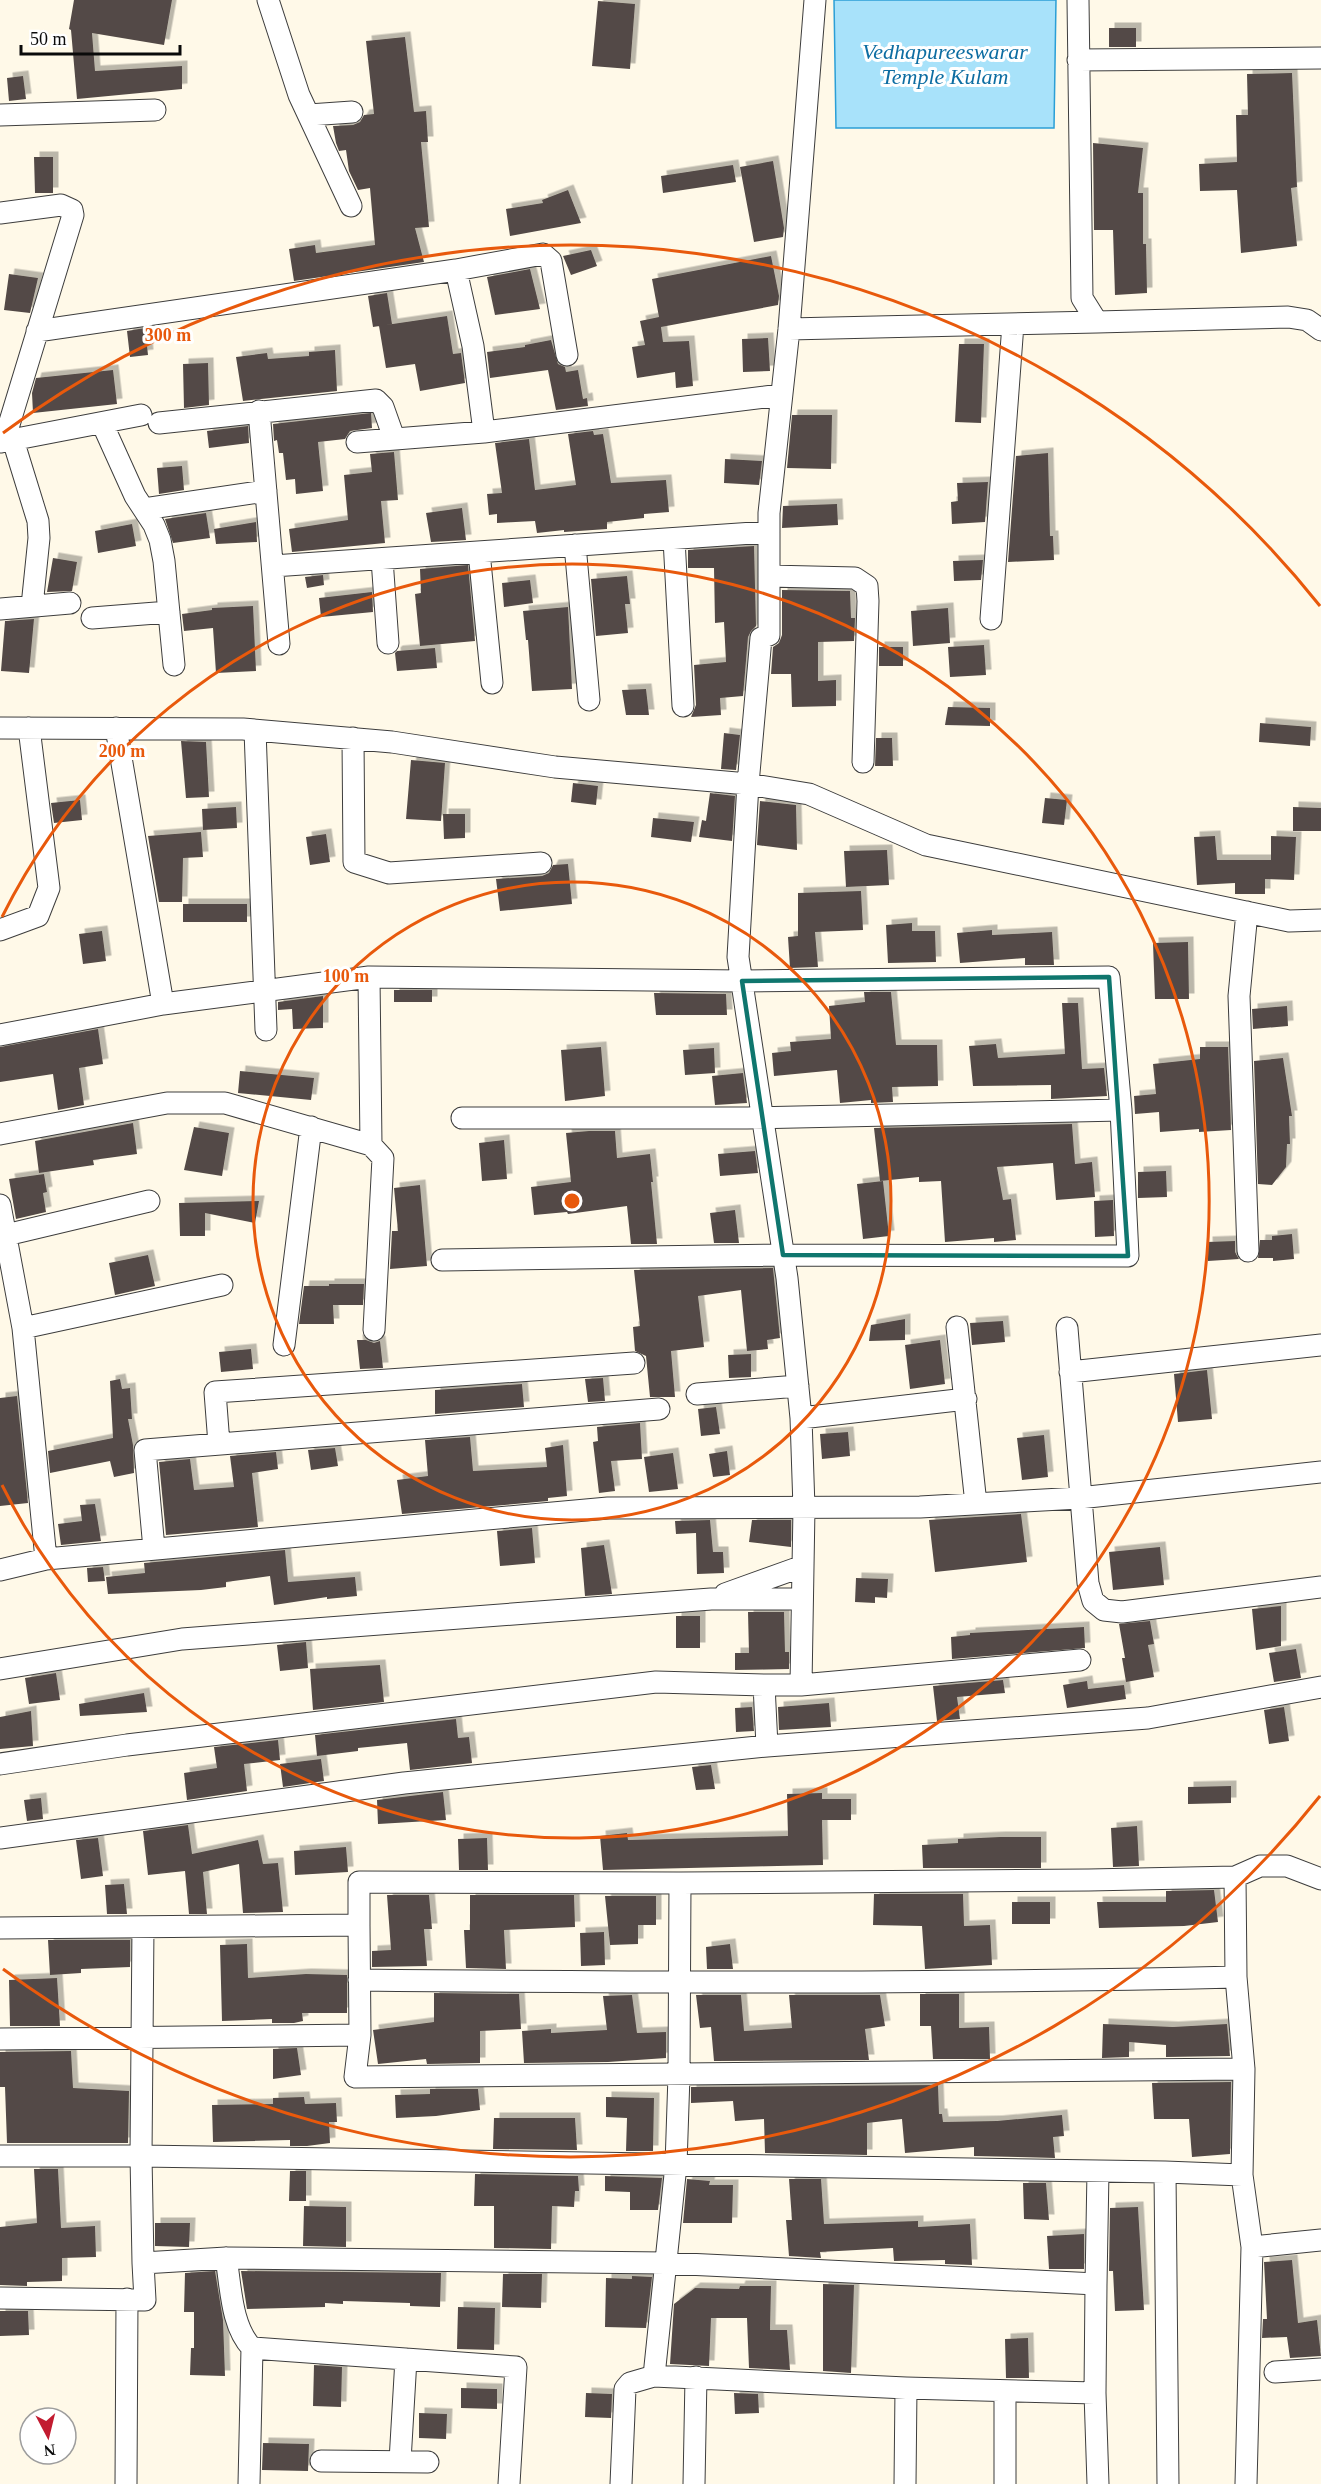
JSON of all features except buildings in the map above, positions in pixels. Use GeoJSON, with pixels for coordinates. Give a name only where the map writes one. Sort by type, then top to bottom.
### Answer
{"type":"FeatureCollection","features":[{"type":"Feature","properties":{"kind":"street"},"geometry":{"type":"LineString","coordinates":[[268,0],[278,35],[309,115],[351,206]]}},
{"type":"Feature","properties":{"kind":"street"},"geometry":{"type":"LineString","coordinates":[[801,1684],[804,1508],[801,1418],[783,1255],[764,1117],[738,957],[748,784],[761,638],[769,635],[769,513],[789,329],[815,0]]}},
{"type":"Feature","properties":{"kind":"street"},"geometry":{"type":"LineString","coordinates":[[1078,0],[1082,298],[1097,322]]}},
{"type":"Feature","properties":{"kind":"street"},"geometry":{"type":"LineString","coordinates":[[1078,60],[1321,58]]}},
{"type":"Feature","properties":{"kind":"street"},"geometry":{"type":"LineString","coordinates":[[0,115],[155,110]]}},
{"type":"Feature","properties":{"kind":"street"},"geometry":{"type":"LineString","coordinates":[[309,115],[352,112]]}},
{"type":"Feature","properties":{"kind":"street"},"geometry":{"type":"LineString","coordinates":[[0,213],[61,205],[72,210],[73,215],[6,441],[38,521],[38,557],[32,606]]}},
{"type":"Feature","properties":{"kind":"street"},"geometry":{"type":"LineString","coordinates":[[37,331],[456,270],[534,255],[548,257],[551,261],[567,355]]}},
{"type":"Feature","properties":{"kind":"street"},"geometry":{"type":"LineString","coordinates":[[456,270],[473,346],[484,432]]}},
{"type":"Feature","properties":{"kind":"street"},"geometry":{"type":"LineString","coordinates":[[789,329],[1288,317],[1307,320],[1321,330]]}},
{"type":"Feature","properties":{"kind":"street"},"geometry":{"type":"LineString","coordinates":[[991,619],[1012,324]]}},
{"type":"Feature","properties":{"kind":"street"},"geometry":{"type":"LineString","coordinates":[[357,442],[484,432],[781,395]]}},
{"type":"Feature","properties":{"kind":"street"},"geometry":{"type":"LineString","coordinates":[[6,441],[102,423],[376,400],[383,407],[394,438]]}},
{"type":"Feature","properties":{"kind":"street"},"geometry":{"type":"LineString","coordinates":[[259,411],[279,644]]}},
{"type":"Feature","properties":{"kind":"street"},"geometry":{"type":"LineString","coordinates":[[102,423],[135,496],[160,540],[174,665]]}},
{"type":"Feature","properties":{"kind":"street"},"geometry":{"type":"LineString","coordinates":[[144,509],[266,491]]}},
{"type":"Feature","properties":{"kind":"street"},"geometry":{"type":"LineString","coordinates":[[273,566],[769,532]]}},
{"type":"Feature","properties":{"kind":"street"},"geometry":{"type":"LineString","coordinates":[[674,538],[683,706]]}},
{"type":"Feature","properties":{"kind":"street"},"geometry":{"type":"LineString","coordinates":[[575,545],[589,700]]}},
{"type":"Feature","properties":{"kind":"street"},"geometry":{"type":"LineString","coordinates":[[479,552],[492,683]]}},
{"type":"Feature","properties":{"kind":"street"},"geometry":{"type":"LineString","coordinates":[[382,559],[388,643]]}},
{"type":"Feature","properties":{"kind":"street"},"geometry":{"type":"LineString","coordinates":[[769,576],[855,578],[867,586],[863,762]]}},
{"type":"Feature","properties":{"kind":"street"},"geometry":{"type":"LineString","coordinates":[[0,609],[70,603]]}},
{"type":"Feature","properties":{"kind":"street"},"geometry":{"type":"LineString","coordinates":[[92,618],[169,612]]}},
{"type":"Feature","properties":{"kind":"street"},"geometry":{"type":"LineString","coordinates":[[0,728],[255,730],[393,742],[555,767],[748,784],[809,794],[926,845],[1288,921],[1321,920]]}},
{"type":"Feature","properties":{"kind":"street"},"geometry":{"type":"LineString","coordinates":[[0,930],[38,916],[49,888],[29,728]]}},
{"type":"Feature","properties":{"kind":"street"},"geometry":{"type":"LineString","coordinates":[[116,728],[163,1004]]}},
{"type":"Feature","properties":{"kind":"street"},"geometry":{"type":"LineString","coordinates":[[255,730],[266,1030]]}},
{"type":"Feature","properties":{"kind":"street"},"geometry":{"type":"LineString","coordinates":[[353,738],[354,862],[389,873],[541,863]]}},
{"type":"Feature","properties":{"kind":"street"},"geometry":{"type":"LineString","coordinates":[[1247,912],[1239,996],[1248,1251]]}},
{"type":"Feature","properties":{"kind":"street"},"geometry":{"type":"LineString","coordinates":[[0,1035],[163,1004],[369,977],[742,981],[1109,977],[1121,1110],[1128,1256],[783,1255],[442,1260]]}},
{"type":"Feature","properties":{"kind":"street"},"geometry":{"type":"LineString","coordinates":[[369,977],[371,1145]]}},
{"type":"Feature","properties":{"kind":"street"},"geometry":{"type":"LineString","coordinates":[[0,1134],[167,1103],[225,1103],[371,1145],[383,1158],[374,1330]]}},
{"type":"Feature","properties":{"kind":"street"},"geometry":{"type":"LineString","coordinates":[[462,1118],[764,1117],[1121,1110]]}},
{"type":"Feature","properties":{"kind":"street"},"geometry":{"type":"LineString","coordinates":[[284,1345],[311,1127]]}},
{"type":"Feature","properties":{"kind":"street"},"geometry":{"type":"LineString","coordinates":[[6,1235],[149,1201]]}},
{"type":"Feature","properties":{"kind":"street"},"geometry":{"type":"LineString","coordinates":[[0,1205],[23,1328],[46,1559]]}},
{"type":"Feature","properties":{"kind":"street"},"geometry":{"type":"LineString","coordinates":[[23,1328],[222,1285]]}},
{"type":"Feature","properties":{"kind":"street"},"geometry":{"type":"LineString","coordinates":[[957,1327],[976,1504]]}},
{"type":"Feature","properties":{"kind":"street"},"geometry":{"type":"LineString","coordinates":[[1067,1328],[1079,1498],[1088,1583],[1094,1601],[1104,1610],[1122,1612],[1321,1587]]}},
{"type":"Feature","properties":{"kind":"street"},"geometry":{"type":"LineString","coordinates":[[1070,1372],[1321,1345]]}},
{"type":"Feature","properties":{"kind":"street"},"geometry":{"type":"LineString","coordinates":[[219,1444],[215,1392],[634,1362]]}},
{"type":"Feature","properties":{"kind":"street"},"geometry":{"type":"LineString","coordinates":[[697,1394],[798,1386]]}},
{"type":"Feature","properties":{"kind":"street"},"geometry":{"type":"LineString","coordinates":[[801,1418],[966,1399]]}},
{"type":"Feature","properties":{"kind":"street"},"geometry":{"type":"LineString","coordinates":[[153,1550],[145,1450],[659,1409]]}},
{"type":"Feature","properties":{"kind":"street"},"geometry":{"type":"LineString","coordinates":[[0,1570],[46,1559],[608,1508],[804,1508],[976,1504],[1079,1498],[1321,1472]]}},
{"type":"Feature","properties":{"kind":"street"},"geometry":{"type":"LineString","coordinates":[[711,1599],[803,1566]]}},
{"type":"Feature","properties":{"kind":"street"},"geometry":{"type":"LineString","coordinates":[[0,1669],[182,1639],[711,1599],[802,1599]]}},
{"type":"Feature","properties":{"kind":"street"},"geometry":{"type":"LineString","coordinates":[[0,1764],[127,1745],[656,1682],[764,1686],[1080,1660]]}},
{"type":"Feature","properties":{"kind":"street"},"geometry":{"type":"LineString","coordinates":[[764,1686],[767,1746]]}},
{"type":"Feature","properties":{"kind":"street"},"geometry":{"type":"LineString","coordinates":[[0,1838],[404,1783],[767,1746],[1148,1718],[1321,1687]]}},
{"type":"Feature","properties":{"kind":"street"},"geometry":{"type":"LineString","coordinates":[[1244,2069],[356,2077],[360,2035],[359,1882],[1077,1881],[1235,1877],[1260,1866],[1287,1866],[1321,1879]]}},
{"type":"Feature","properties":{"kind":"street"},"geometry":{"type":"LineString","coordinates":[[1235,1877],[1236,1977],[1244,2069],[1242,2175],[1252,2247],[1246,2484]]}},
{"type":"Feature","properties":{"kind":"street"},"geometry":{"type":"LineString","coordinates":[[654,2376],[676,2164],[680,2075],[680,1883]]}},
{"type":"Feature","properties":{"kind":"street"},"geometry":{"type":"LineString","coordinates":[[0,1928],[359,1925]]}},
{"type":"Feature","properties":{"kind":"street"},"geometry":{"type":"LineString","coordinates":[[0,2298],[145,2300],[141,2156],[143,1927]]}},
{"type":"Feature","properties":{"kind":"street"},"geometry":{"type":"LineString","coordinates":[[359,1980],[680,1984],[1092,1981],[1236,1977]]}},
{"type":"Feature","properties":{"kind":"street"},"geometry":{"type":"LineString","coordinates":[[0,2039],[360,2035]]}},
{"type":"Feature","properties":{"kind":"street"},"geometry":{"type":"LineString","coordinates":[[0,2156],[676,2164],[1242,2175]]}},
{"type":"Feature","properties":{"kind":"street"},"geometry":{"type":"LineString","coordinates":[[1098,2171],[1095,2393],[1098,2484]]}},
{"type":"Feature","properties":{"kind":"street"},"geometry":{"type":"LineString","coordinates":[[1165,2172],[1168,2484]]}},
{"type":"Feature","properties":{"kind":"street"},"geometry":{"type":"LineString","coordinates":[[1252,2247],[1321,2240]]}},
{"type":"Feature","properties":{"kind":"street"},"geometry":{"type":"LineString","coordinates":[[143,2263],[226,2258],[665,2263],[1096,2284]]}},
{"type":"Feature","properties":{"kind":"street"},"geometry":{"type":"LineString","coordinates":[[226,2258],[238,2323],[243,2339],[252,2348],[516,2367],[509,2484]]}},
{"type":"Feature","properties":{"kind":"street"},"geometry":{"type":"LineString","coordinates":[[126,2484],[127,2299]]}},
{"type":"Feature","properties":{"kind":"street"},"geometry":{"type":"LineString","coordinates":[[249,2484],[252,2348]]}},
{"type":"Feature","properties":{"kind":"street"},"geometry":{"type":"LineString","coordinates":[[400,2461],[406,2359]]}},
{"type":"Feature","properties":{"kind":"street"},"geometry":{"type":"LineString","coordinates":[[1275,2372],[1321,2368]]}},
{"type":"Feature","properties":{"kind":"street"},"geometry":{"type":"LineString","coordinates":[[621,2484],[625,2389],[630,2383],[654,2376],[906,2388],[1095,2393]]}},
{"type":"Feature","properties":{"kind":"street"},"geometry":{"type":"LineString","coordinates":[[694,2484],[696,2377]]}},
{"type":"Feature","properties":{"kind":"street"},"geometry":{"type":"LineString","coordinates":[[905,2484],[906,2388]]}},
{"type":"Feature","properties":{"kind":"street"},"geometry":{"type":"LineString","coordinates":[[1005,2391],[1005,2484]]}},
{"type":"Feature","properties":{"kind":"street"},"geometry":{"type":"LineString","coordinates":[[321,2461],[428,2462]]}},
{"type":"Feature","properties":{"kind":"highlighted area"},"geometry":{"type":"Polygon","coordinates":[[[1109,977],[1128,1256],[783,1255],[742,981],[1109,977]]]}},
{"type":"Feature","properties":{"kind":"water","name":"Vedhapureeswarar Temple Kulam"},"geometry":{"type":"Polygon","coordinates":[[[834,0],[1056,0],[1054,128],[836,128],[834,0]]]}}]}
